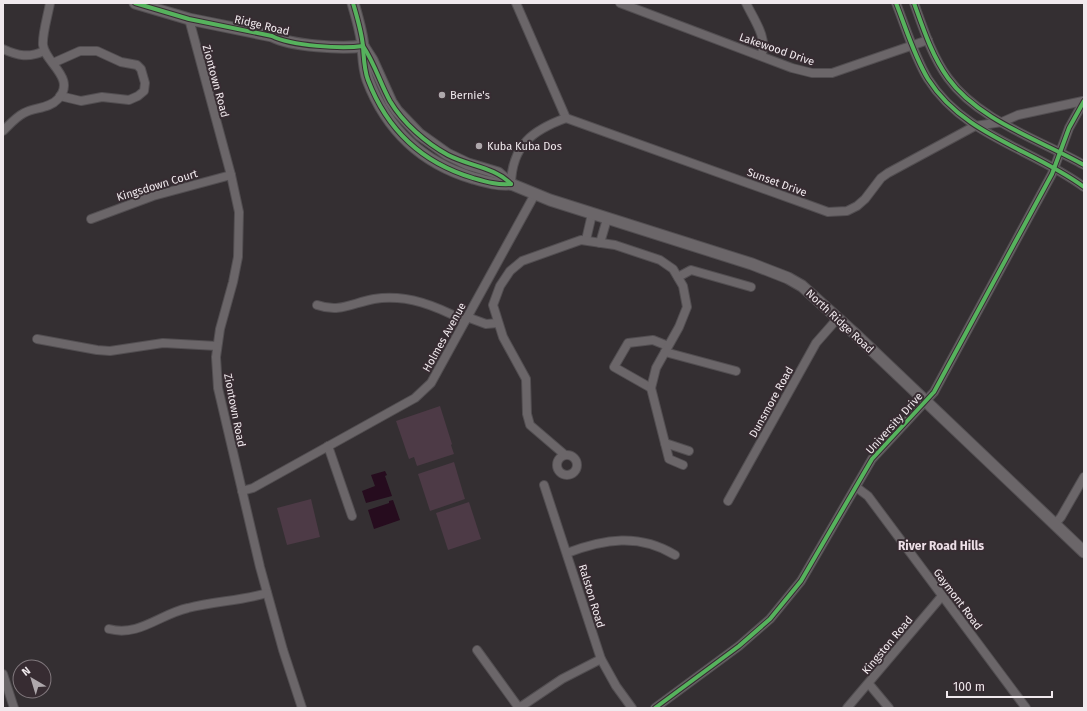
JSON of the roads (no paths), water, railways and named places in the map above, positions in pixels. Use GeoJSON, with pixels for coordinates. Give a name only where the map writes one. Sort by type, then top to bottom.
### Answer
{"type":"FeatureCollection","features":[{"type":"Feature","properties":{"kind":"main road","name":"Ridge Road"},"geometry":{"type":"LineString","coordinates":[[135,3],[189,19],[301,43],[343,48],[363,46]]}},
{"type":"Feature","properties":{"kind":"main road","name":"North Ridge Road"},"geometry":{"type":"LineString","coordinates":[[353,3],[363,46],[372,60],[391,102],[419,134],[447,154],[468,164],[498,174],[511,184],[534,194],[607,219],[752,264],[788,278],[809,292],[838,318],[1084,552]]}},
{"type":"Feature","properties":{"kind":"street"},"geometry":{"type":"LineString","coordinates":[[3,131],[23,113],[52,104],[62,92],[62,75],[44,51],[43,40],[50,3]]}},
{"type":"Feature","properties":{"kind":"street"},"geometry":{"type":"LineString","coordinates":[[511,184],[513,167],[526,141],[537,131],[566,118],[516,3]]}},
{"type":"Feature","properties":{"kind":"street","name":"Lakewood Drive"},"geometry":{"type":"LineString","coordinates":[[620,3],[805,72],[824,74],[843,71],[928,40]]}},
{"type":"Feature","properties":{"kind":"street"},"geometry":{"type":"LineString","coordinates":[[746,3],[761,33],[764,50],[761,56]]}},
{"type":"Feature","properties":{"kind":"street"},"geometry":{"type":"LineString","coordinates":[[896,3],[928,79],[959,114],[975,126],[1055,168],[1084,187]]}},
{"type":"Feature","properties":{"kind":"street"},"geometry":{"type":"LineString","coordinates":[[914,3],[928,40],[942,69],[952,84],[987,114],[1084,165]]}},
{"type":"Feature","properties":{"kind":"street","name":"Ziontown Road"},"geometry":{"type":"LineString","coordinates":[[189,19],[231,175],[239,212],[240,243],[233,282],[220,329],[217,346],[216,363],[218,388],[267,594],[302,708]]}},
{"type":"Feature","properties":{"kind":"street"},"geometry":{"type":"LineString","coordinates":[[3,50],[21,56],[32,56],[44,51]]}},
{"type":"Feature","properties":{"kind":"street"},"geometry":{"type":"LineString","coordinates":[[53,63],[80,51],[97,50],[121,62],[136,65],[141,69],[145,83],[144,91],[138,96],[129,100],[102,97],[81,101],[60,96]]}},
{"type":"Feature","properties":{"kind":"street","name":"Sunset Drive"},"geometry":{"type":"LineString","coordinates":[[566,118],[813,206],[836,212],[847,211],[857,206],[888,173],[975,126],[1002,122],[1018,115],[1084,101]]}},
{"type":"Feature","properties":{"kind":"street","name":"University Drive"},"geometry":{"type":"LineString","coordinates":[[655,708],[739,646],[778,611],[811,567],[877,453],[926,401],[938,386],[1055,168],[1069,128],[1084,101]]}},
{"type":"Feature","properties":{"kind":"street","name":"Kingsdown Court"},"geometry":{"type":"LineString","coordinates":[[91,219],[153,196],[231,175]]}},
{"type":"Feature","properties":{"kind":"street","name":"Holmes Avenue"},"geometry":{"type":"LineString","coordinates":[[242,491],[253,488],[422,392],[431,382],[534,194]]}},
{"type":"Feature","properties":{"kind":"street"},"geometry":{"type":"LineString","coordinates":[[586,240],[592,214]]}},
{"type":"Feature","properties":{"kind":"street"},"geometry":{"type":"LineString","coordinates":[[600,243],[607,219]]}},
{"type":"Feature","properties":{"kind":"street"},"geometry":{"type":"LineString","coordinates":[[565,455],[530,425],[527,414],[526,379],[503,337],[493,305],[500,286],[510,271],[522,261],[581,240],[586,240],[615,245],[660,260],[673,269],[683,286],[687,307],[680,327],[656,368],[651,388],[669,459],[683,465]]}},
{"type":"Feature","properties":{"kind":"street"},"geometry":{"type":"LineString","coordinates":[[678,277],[691,270],[751,287]]}},
{"type":"Feature","properties":{"kind":"street"},"geometry":{"type":"LineString","coordinates":[[317,305],[334,309],[374,300],[402,298],[430,304],[486,324],[498,323]]}},
{"type":"Feature","properties":{"kind":"street","name":"Dunsmore Road"},"geometry":{"type":"LineString","coordinates":[[728,501],[816,343],[838,318]]}},
{"type":"Feature","properties":{"kind":"street"},"geometry":{"type":"LineString","coordinates":[[37,339],[110,351],[163,343],[217,346]]}},
{"type":"Feature","properties":{"kind":"street"},"geometry":{"type":"LineString","coordinates":[[651,388],[614,367],[628,343],[653,340],[667,349],[736,371]]}},
{"type":"Feature","properties":{"kind":"street"},"geometry":{"type":"LineString","coordinates":[[665,443],[689,450]]}},
{"type":"Feature","properties":{"kind":"street"},"geometry":{"type":"LineString","coordinates":[[328,446],[352,516]]}},
{"type":"Feature","properties":{"kind":"street"},"geometry":{"type":"LineString","coordinates":[[1055,524],[1062,517],[1084,477]]}},
{"type":"Feature","properties":{"kind":"street","name":"Ralston Road"},"geometry":{"type":"LineString","coordinates":[[544,485],[601,659],[616,686],[632,708]]}},
{"type":"Feature","properties":{"kind":"street","name":"Gaymont Road"},"geometry":{"type":"LineString","coordinates":[[856,487],[868,496],[1026,708]]}},
{"type":"Feature","properties":{"kind":"street"},"geometry":{"type":"LineString","coordinates":[[567,553],[598,542],[617,540],[642,543],[663,548],[675,555]]}},
{"type":"Feature","properties":{"kind":"street"},"geometry":{"type":"LineString","coordinates":[[109,629],[116,631],[133,630],[189,607],[231,602],[267,594]]}},
{"type":"Feature","properties":{"kind":"street","name":"Kingston Road"},"geometry":{"type":"LineString","coordinates":[[848,708],[942,596]]}},
{"type":"Feature","properties":{"kind":"street"},"geometry":{"type":"LineString","coordinates":[[477,650],[519,708],[562,679],[601,659]]}},
{"type":"Feature","properties":{"kind":"street"},"geometry":{"type":"LineString","coordinates":[[3,674],[5,686],[14,708]]}},
{"type":"Feature","properties":{"kind":"street"},"geometry":{"type":"LineString","coordinates":[[869,684],[889,708]]}},
{"type":"Feature","properties":{"kind":"place","name":"Bernie's"},"geometry":{"type":"Point","coordinates":[442,95]}},
{"type":"Feature","properties":{"kind":"place","name":"Kuba Kuba Dos"},"geometry":{"type":"Point","coordinates":[479,146]}},
{"type":"Feature","properties":{"kind":"district","name":"River Road Hills"},"geometry":{"type":"Point","coordinates":[941,546]}}]}
